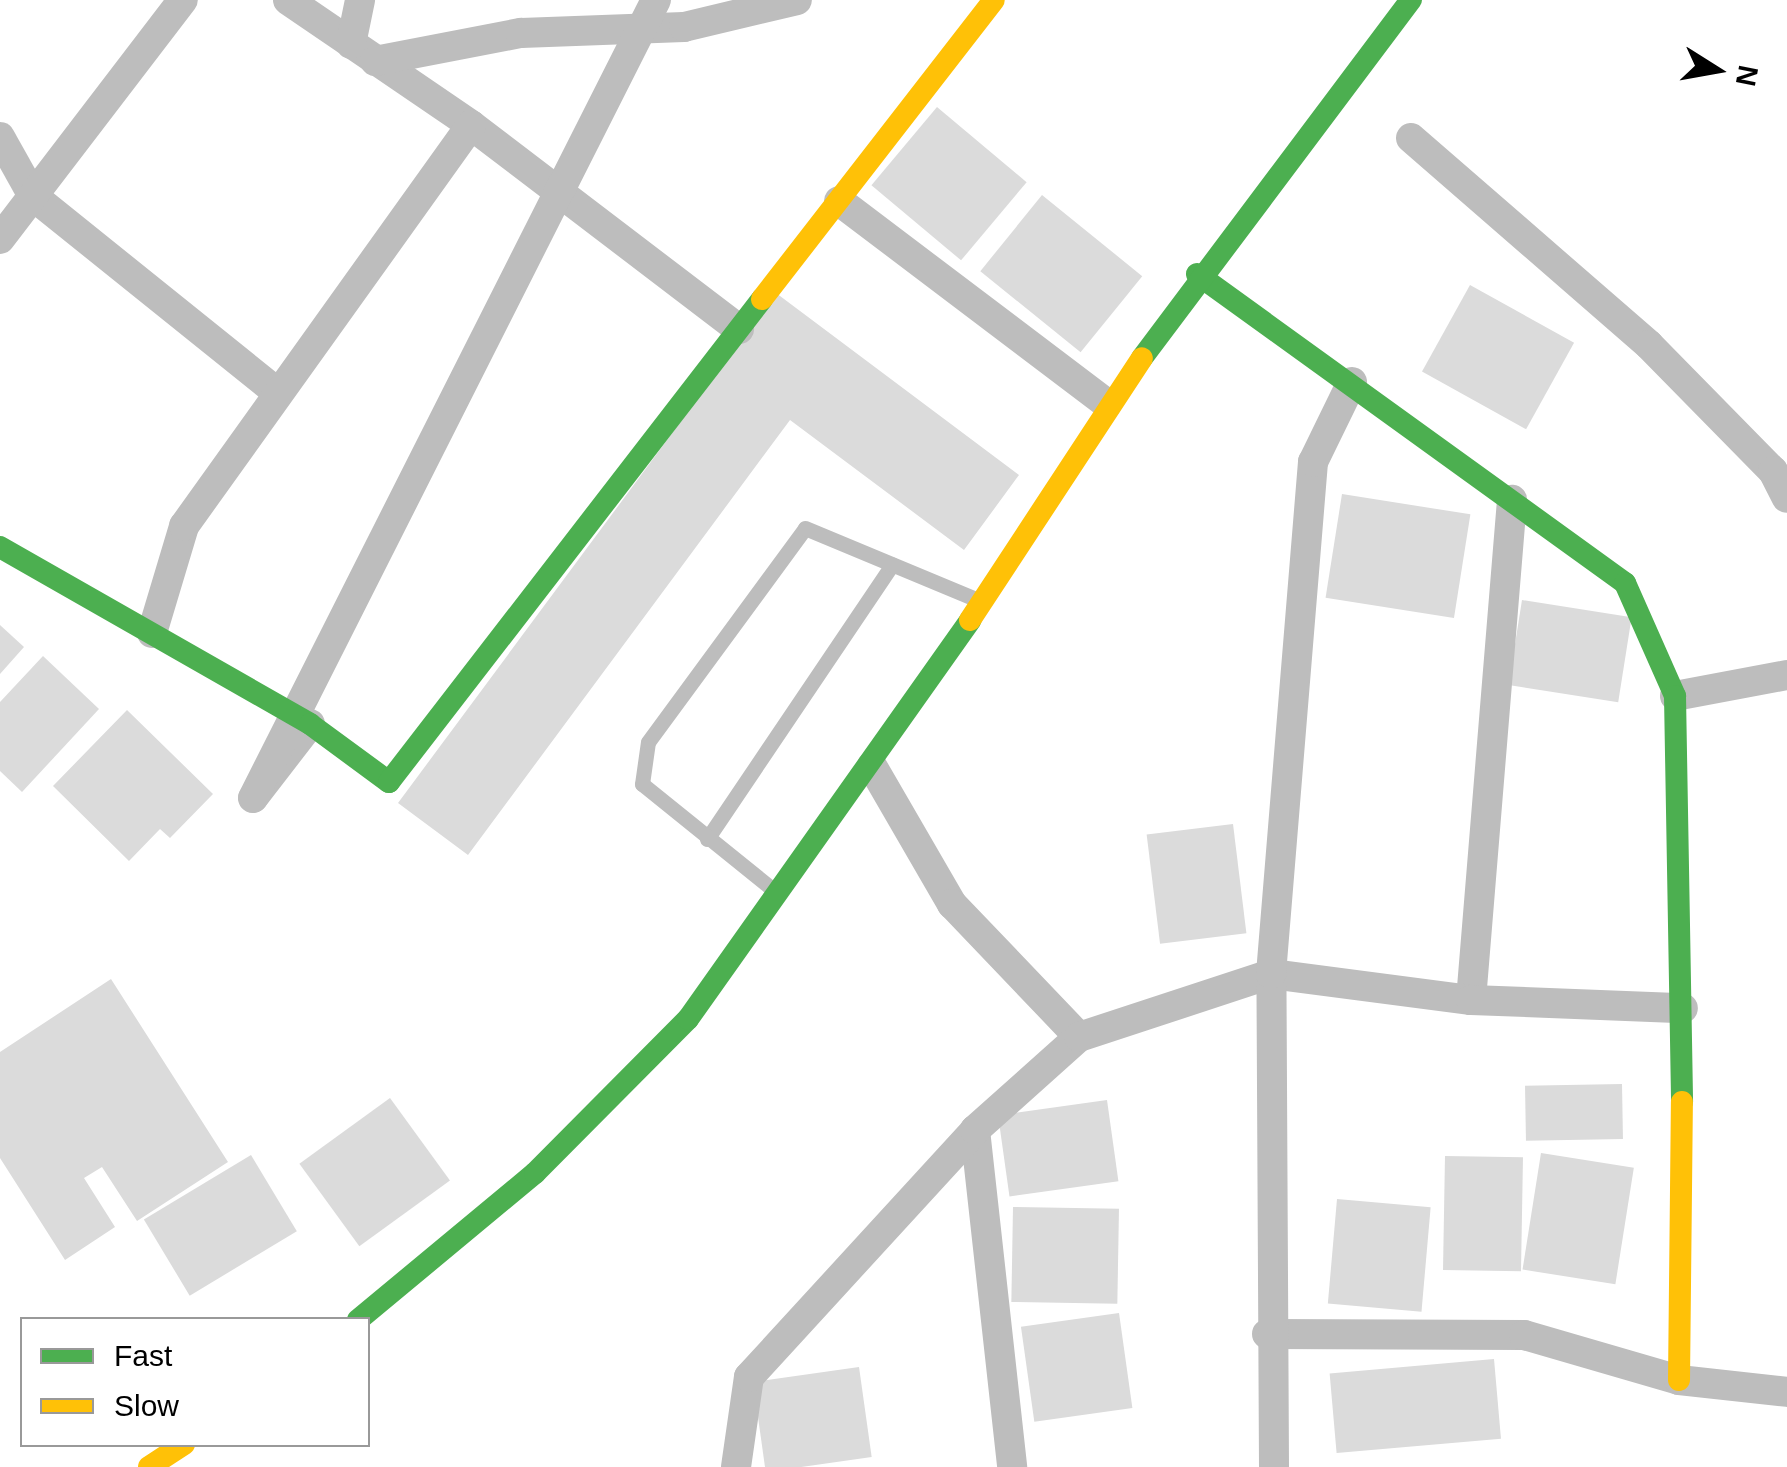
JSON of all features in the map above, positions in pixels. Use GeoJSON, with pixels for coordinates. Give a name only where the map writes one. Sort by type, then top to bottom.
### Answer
{"type":"FeatureCollection","features":[{"type":"Feature","properties":{"kind":"street"},"geometry":{"type":"LineString","coordinates":[[0,239],[182,0]]}},
{"type":"Feature","properties":{"kind":"street"},"geometry":{"type":"LineString","coordinates":[[288,0],[471,125],[739,329]]}},
{"type":"Feature","properties":{"kind":"street"},"geometry":{"type":"LineString","coordinates":[[360,0],[363,53]]}},
{"type":"Feature","properties":{"kind":"street"},"geometry":{"type":"LineString","coordinates":[[310,724],[254,798],[656,0]]}},
{"type":"Feature","properties":{"kind":"street"},"geometry":{"type":"LineString","coordinates":[[363,53],[522,33],[684,27],[797,0]]}},
{"type":"Feature","properties":{"kind":"street"},"geometry":{"type":"LineString","coordinates":[[0,547],[310,724],[389,782],[994,0]]}},
{"type":"Feature","properties":{"kind":"street"},"geometry":{"type":"LineString","coordinates":[[362,1317],[548,1159],[688,1019],[782,896],[872,766],[983,602],[1107,404],[1197,274],[1411,0]]}},
{"type":"Feature","properties":{"kind":"street"},"geometry":{"type":"LineString","coordinates":[[152,633],[184,526],[471,125]]}},
{"type":"Feature","properties":{"kind":"street"},"geometry":{"type":"LineString","coordinates":[[0,137],[33,196],[277,392]]}},
{"type":"Feature","properties":{"kind":"street"},"geometry":{"type":"LineString","coordinates":[[1411,138],[1648,345],[1773,470],[1787,498]]}},
{"type":"Feature","properties":{"kind":"street"},"geometry":{"type":"LineString","coordinates":[[839,201],[1107,404]]}},
{"type":"Feature","properties":{"kind":"street"},"geometry":{"type":"LineString","coordinates":[[1197,274],[1352,382],[1625,583],[1675,696],[1684,1008],[1678,1380]]}},
{"type":"Feature","properties":{"kind":"street"},"geometry":{"type":"LineString","coordinates":[[1274,1467],[1267,1334],[1272,974],[1313,462],[1352,382]]}},
{"type":"Feature","properties":{"kind":"street"},"geometry":{"type":"LineString","coordinates":[[1471,1000],[1512,500]]}},
{"type":"Feature","properties":{"kind":"street"},"geometry":{"type":"LineString","coordinates":[[1675,696],[1787,675]]}},
{"type":"Feature","properties":{"kind":"street"},"geometry":{"type":"LineString","coordinates":[[872,766],[952,904],[1080,1037]]}},
{"type":"Feature","properties":{"kind":"street"},"geometry":{"type":"LineString","coordinates":[[736,1467],[748,1377],[974,1130],[1080,1037],[1272,974],[1471,1000],[1684,1008]]}},
{"type":"Feature","properties":{"kind":"street"},"geometry":{"type":"LineString","coordinates":[[974,1130],[1012,1467]]}},
{"type":"Feature","properties":{"kind":"street"},"geometry":{"type":"LineString","coordinates":[[1267,1334],[1524,1335],[1678,1380],[1787,1392]]}},
{"type":"Feature","properties":{"kind":"lane"},"geometry":{"type":"LineString","coordinates":[[782,896],[642,784],[648,742],[806,528],[983,602]]}},
{"type":"Feature","properties":{"kind":"lane"},"geometry":{"type":"LineString","coordinates":[[707,839],[892,565]]}},
{"type":"Feature","properties":{"kind":"building"},"geometry":{"type":"Polygon","coordinates":[[[937,107],[1027,182],[961,260],[871,185],[937,107]]]}},
{"type":"Feature","properties":{"kind":"building"},"geometry":{"type":"Polygon","coordinates":[[[1042,195],[1142,276],[1081,352],[980,271],[1042,195]]]}},
{"type":"Feature","properties":{"kind":"building"},"geometry":{"type":"Polygon","coordinates":[[[1470,285],[1574,343],[1526,429],[1422,372],[1470,285]]]}},
{"type":"Feature","properties":{"kind":"building"},"geometry":{"type":"Polygon","coordinates":[[[776,293],[1019,475],[964,550],[790,420],[468,855],[398,803],[776,293]]]}},
{"type":"Feature","properties":{"kind":"building"},"geometry":{"type":"Polygon","coordinates":[[[1342,494],[1470,514],[1454,618],[1326,598],[1342,494]]]}},
{"type":"Feature","properties":{"kind":"building"},"geometry":{"type":"Polygon","coordinates":[[[1522,600],[1632,617],[1618,702],[1509,685],[1522,600]]]}},
{"type":"Feature","properties":{"kind":"building"},"geometry":{"type":"Polygon","coordinates":[[[0,625],[24,647],[0,674],[0,625]]]}},
{"type":"Feature","properties":{"kind":"building"},"geometry":{"type":"Polygon","coordinates":[[[43,656],[99,709],[22,792],[0,771],[0,702],[43,656]]]}},
{"type":"Feature","properties":{"kind":"building"},"geometry":{"type":"Polygon","coordinates":[[[127,710],[213,794],[170,838],[160,829],[129,861],[53,786],[127,710]]]}},
{"type":"Feature","properties":{"kind":"building"},"geometry":{"type":"Polygon","coordinates":[[[1233,824],[1246,933],[1160,944],[1147,835],[1233,824]]]}},
{"type":"Feature","properties":{"kind":"building"},"geometry":{"type":"Polygon","coordinates":[[[111,979],[228,1162],[137,1221],[102,1167],[84,1178],[115,1227],[65,1260],[0,1158],[0,1052],[111,979]]]}},
{"type":"Feature","properties":{"kind":"building"},"geometry":{"type":"Polygon","coordinates":[[[1622,1084],[1623,1139],[1526,1141],[1525,1086],[1622,1084]]]}},
{"type":"Feature","properties":{"kind":"building"},"geometry":{"type":"Polygon","coordinates":[[[390,1098],[450,1181],[359,1246],[299,1164],[390,1098]]]}},
{"type":"Feature","properties":{"kind":"building"},"geometry":{"type":"Polygon","coordinates":[[[1107,1100],[1118,1181],[1009,1197],[998,1115],[1107,1100]]]}},
{"type":"Feature","properties":{"kind":"building"},"geometry":{"type":"Polygon","coordinates":[[[1541,1153],[1634,1168],[1615,1284],[1523,1270],[1541,1153]]]}},
{"type":"Feature","properties":{"kind":"building"},"geometry":{"type":"Polygon","coordinates":[[[251,1155],[297,1231],[190,1296],[144,1219],[251,1155]]]}},
{"type":"Feature","properties":{"kind":"building"},"geometry":{"type":"Polygon","coordinates":[[[1445,1156],[1523,1157],[1521,1271],[1443,1270],[1445,1156]]]}},
{"type":"Feature","properties":{"kind":"building"},"geometry":{"type":"Polygon","coordinates":[[[1337,1199],[1431,1207],[1421,1312],[1328,1304],[1337,1199]]]}},
{"type":"Feature","properties":{"kind":"building"},"geometry":{"type":"Polygon","coordinates":[[[1013,1207],[1119,1209],[1117,1304],[1011,1302],[1013,1207]]]}},
{"type":"Feature","properties":{"kind":"building"},"geometry":{"type":"Polygon","coordinates":[[[1119,1313],[1132,1408],[1034,1422],[1021,1327],[1119,1313]]]}},
{"type":"Feature","properties":{"kind":"building"},"geometry":{"type":"Polygon","coordinates":[[[1494,1359],[1501,1439],[1337,1453],[1330,1373],[1494,1359]]]}},
{"type":"Feature","properties":{"kind":"building"},"geometry":{"type":"Polygon","coordinates":[[[859,1367],[872,1457],[801,1467],[765,1467],[753,1382],[859,1367]]]}},
{"type":"Feature","properties":{"kind":"traffic: fast"},"geometry":{"type":"LineString","coordinates":[[1142,358],[1411,0]]}},
{"type":"Feature","properties":{"kind":"traffic: fast"},"geometry":{"type":"LineString","coordinates":[[1197,274],[1625,583],[1675,696],[1682,1102]]}},
{"type":"Feature","properties":{"kind":"traffic: fast"},"geometry":{"type":"LineString","coordinates":[[0,547],[310,724],[389,782],[762,299]]}},
{"type":"Feature","properties":{"kind":"traffic: fast"},"geometry":{"type":"LineString","coordinates":[[362,1317],[535,1173],[688,1019],[970,620]]}},
{"type":"Feature","properties":{"kind":"traffic: slow"},"geometry":{"type":"LineString","coordinates":[[762,299],[994,0]]}},
{"type":"Feature","properties":{"kind":"traffic: slow"},"geometry":{"type":"LineString","coordinates":[[970,620],[1142,358]]}},
{"type":"Feature","properties":{"kind":"traffic: slow"},"geometry":{"type":"LineString","coordinates":[[1679,1380],[1682,1102]]}},
{"type":"Feature","properties":{"kind":"traffic: slow"},"geometry":{"type":"LineString","coordinates":[[149,1467],[179,1447]]}}]}
